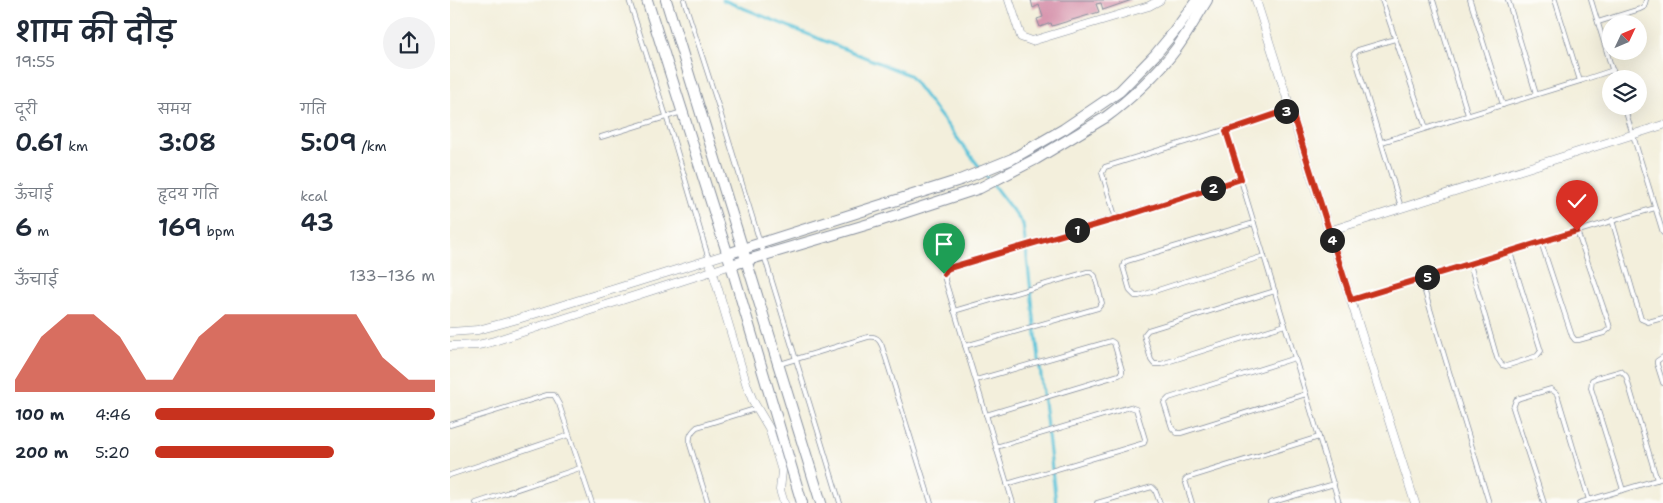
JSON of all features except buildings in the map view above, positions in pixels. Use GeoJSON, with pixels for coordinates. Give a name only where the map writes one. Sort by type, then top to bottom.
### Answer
{"type":"FeatureCollection","features":[{"type":"Feature","properties":{"kind":"street"},"geometry":{"type":"LineString","coordinates":[[647,0],[731,265],[802,503]]}},
{"type":"Feature","properties":{"kind":"street"},"geometry":{"type":"LineString","coordinates":[[666,0],[821,503]]}},
{"type":"Feature","properties":{"kind":"street"},"geometry":{"type":"LineString","coordinates":[[1009,0],[1022,37],[1032,41],[1154,5],[1160,0]]}},
{"type":"Feature","properties":{"kind":"street"},"geometry":{"type":"LineString","coordinates":[[450,332],[478,330],[570,303],[760,244],[983,171],[1012,158],[1064,129],[1120,91],[1155,55],[1197,0]]}},
{"type":"Feature","properties":{"kind":"street"},"geometry":{"type":"LineString","coordinates":[[450,346],[478,345],[491,342],[574,314],[980,188],[1036,159],[1112,113],[1171,56],[1207,0]]}},
{"type":"Feature","properties":{"kind":"street"},"geometry":{"type":"LineString","coordinates":[[1256,0],[1415,503]]}},
{"type":"Feature","properties":{"kind":"street"},"geometry":{"type":"LineString","coordinates":[[1329,231],[1663,125]]}},
{"type":"Feature","properties":{"kind":"street"},"geometry":{"type":"LineString","coordinates":[[709,260],[747,386],[769,428],[782,471],[780,490],[784,503]]}},
{"type":"Feature","properties":{"kind":"street"},"geometry":{"type":"LineString","coordinates":[[570,303],[574,314]]}},
{"type":"Feature","properties":{"kind":"lane"},"geometry":{"type":"LineString","coordinates":[[629,0],[709,260]]}},
{"type":"Feature","properties":{"kind":"lane"},"geometry":{"type":"LineString","coordinates":[[684,0],[718,102],[763,256],[840,503]]}},
{"type":"Feature","properties":{"kind":"lane"},"geometry":{"type":"LineString","coordinates":[[1382,0],[1426,128]]}},
{"type":"Feature","properties":{"kind":"lane"},"geometry":{"type":"LineString","coordinates":[[1433,0],[1468,115]]}},
{"type":"Feature","properties":{"kind":"lane"},"geometry":{"type":"LineString","coordinates":[[1470,0],[1503,105]]}},
{"type":"Feature","properties":{"kind":"lane"},"geometry":{"type":"LineString","coordinates":[[1508,0],[1536,94]]}},
{"type":"Feature","properties":{"kind":"lane"},"geometry":{"type":"LineString","coordinates":[[1556,0],[1580,82]]}},
{"type":"Feature","properties":{"kind":"lane"},"geometry":{"type":"LineString","coordinates":[[1592,0],[1612,70]]}},
{"type":"Feature","properties":{"kind":"lane"},"geometry":{"type":"LineString","coordinates":[[1598,22],[1640,9],[1644,7],[1646,0]]}},
{"type":"Feature","properties":{"kind":"lane"},"geometry":{"type":"LineString","coordinates":[[1395,39],[1358,50],[1354,54],[1401,207]]}},
{"type":"Feature","properties":{"kind":"lane"},"geometry":{"type":"LineString","coordinates":[[1382,142],[1602,74]]}},
{"type":"Feature","properties":{"kind":"lane"},"geometry":{"type":"LineString","coordinates":[[1116,219],[1102,173],[1105,167],[1226,131],[1291,109]]}},
{"type":"Feature","properties":{"kind":"lane"},"geometry":{"type":"LineString","coordinates":[[601,137],[682,112]]}},
{"type":"Feature","properties":{"kind":"lane"},"geometry":{"type":"LineString","coordinates":[[1627,115],[1663,233]]}},
{"type":"Feature","properties":{"kind":"lane"},"geometry":{"type":"LineString","coordinates":[[1226,131],[1340,503]]}},
{"type":"Feature","properties":{"kind":"lane"},"geometry":{"type":"LineString","coordinates":[[1013,503],[945,280],[946,270],[1241,179]]}},
{"type":"Feature","properties":{"kind":"lane"},"geometry":{"type":"LineString","coordinates":[[1351,300],[1655,208]]}},
{"type":"Feature","properties":{"kind":"lane"},"geometry":{"type":"LineString","coordinates":[[1612,220],[1642,319],[1648,322],[1663,318]]}},
{"type":"Feature","properties":{"kind":"lane"},"geometry":{"type":"LineString","coordinates":[[1254,223],[1127,261],[1123,267],[1130,291],[1135,296],[1139,296],[1264,256]]}},
{"type":"Feature","properties":{"kind":"lane"},"geometry":{"type":"LineString","coordinates":[[1541,242],[1572,336],[1575,340],[1579,340],[1596,335],[1608,331],[1610,328],[1577,231]]}},
{"type":"Feature","properties":{"kind":"lane"},"geometry":{"type":"LineString","coordinates":[[1470,264],[1497,358],[1502,365],[1506,366],[1537,356],[1541,351],[1510,252]]}},
{"type":"Feature","properties":{"kind":"lane"},"geometry":{"type":"LineString","coordinates":[[954,311],[1087,272],[1091,272],[1096,276],[1102,303],[1098,308],[965,346]]}},
{"type":"Feature","properties":{"kind":"lane"},"geometry":{"type":"LineString","coordinates":[[1421,279],[1489,503]]}},
{"type":"Feature","properties":{"kind":"lane"},"geometry":{"type":"LineString","coordinates":[[1275,291],[1148,330],[1144,335],[1151,360],[1154,364],[1161,364],[1285,326]]}},
{"type":"Feature","properties":{"kind":"lane"},"geometry":{"type":"LineString","coordinates":[[779,364],[868,337],[873,336],[879,341],[931,503]]}},
{"type":"Feature","properties":{"kind":"lane"},"geometry":{"type":"LineString","coordinates":[[976,380],[1111,340],[1114,343],[1120,361],[1122,373],[1119,375],[986,415]]}},
{"type":"Feature","properties":{"kind":"lane"},"geometry":{"type":"LineString","coordinates":[[1663,357],[1657,361],[1663,383]]}},
{"type":"Feature","properties":{"kind":"lane"},"geometry":{"type":"LineString","coordinates":[[1295,358],[1169,398],[1164,403],[1172,428],[1177,433],[1181,433],[1306,394]]}},
{"type":"Feature","properties":{"kind":"lane"},"geometry":{"type":"LineString","coordinates":[[1623,490],[1591,388],[1592,380],[1603,376],[1621,371],[1626,376],[1657,480]]}},
{"type":"Feature","properties":{"kind":"lane"},"geometry":{"type":"LineString","coordinates":[[1544,503],[1513,408],[1516,400],[1520,398],[1551,390],[1557,394],[1589,500]]}},
{"type":"Feature","properties":{"kind":"lane"},"geometry":{"type":"LineString","coordinates":[[450,425],[550,394],[557,398],[591,503]]}},
{"type":"Feature","properties":{"kind":"lane"},"geometry":{"type":"LineString","coordinates":[[996,447],[1130,407],[1136,409],[1141,424],[1145,439],[1144,443],[1007,484]]}},
{"type":"Feature","properties":{"kind":"lane"},"geometry":{"type":"LineString","coordinates":[[708,503],[690,445],[689,437],[692,431],[697,427],[758,408]]}},
{"type":"Feature","properties":{"kind":"lane"},"geometry":{"type":"LineString","coordinates":[[450,475],[569,434]]}},
{"type":"Feature","properties":{"kind":"lane"},"geometry":{"type":"LineString","coordinates":[[1192,503],[1184,480],[1187,478],[1319,437]]}},
{"type":"Feature","properties":{"kind":"lane"},"geometry":{"type":"LineString","coordinates":[[476,503],[580,468]]}},
{"type":"Feature","properties":{"kind":"lane"},"geometry":{"type":"LineString","coordinates":[[1579,503],[1663,478]]}},
{"type":"Feature","properties":{"kind":"lane"},"geometry":{"type":"LineString","coordinates":[[1270,503],[1334,484]]}},
{"type":"Feature","properties":{"kind":"lane"},"geometry":{"type":"LineString","coordinates":[[1098,503],[1152,487],[1160,503]]}},
{"type":"Feature","properties":{"kind":"waterway"},"geometry":{"type":"LineString","coordinates":[[723,0],[909,75],[1023,224],[1056,503]]}},
{"type":"Feature","properties":{"kind":"route"},"geometry":{"type":"LineString","coordinates":[[944,274],[949,268],[1116,219],[1241,179],[1226,131],[1291,109],[1351,300],[1577,231]]}}]}
